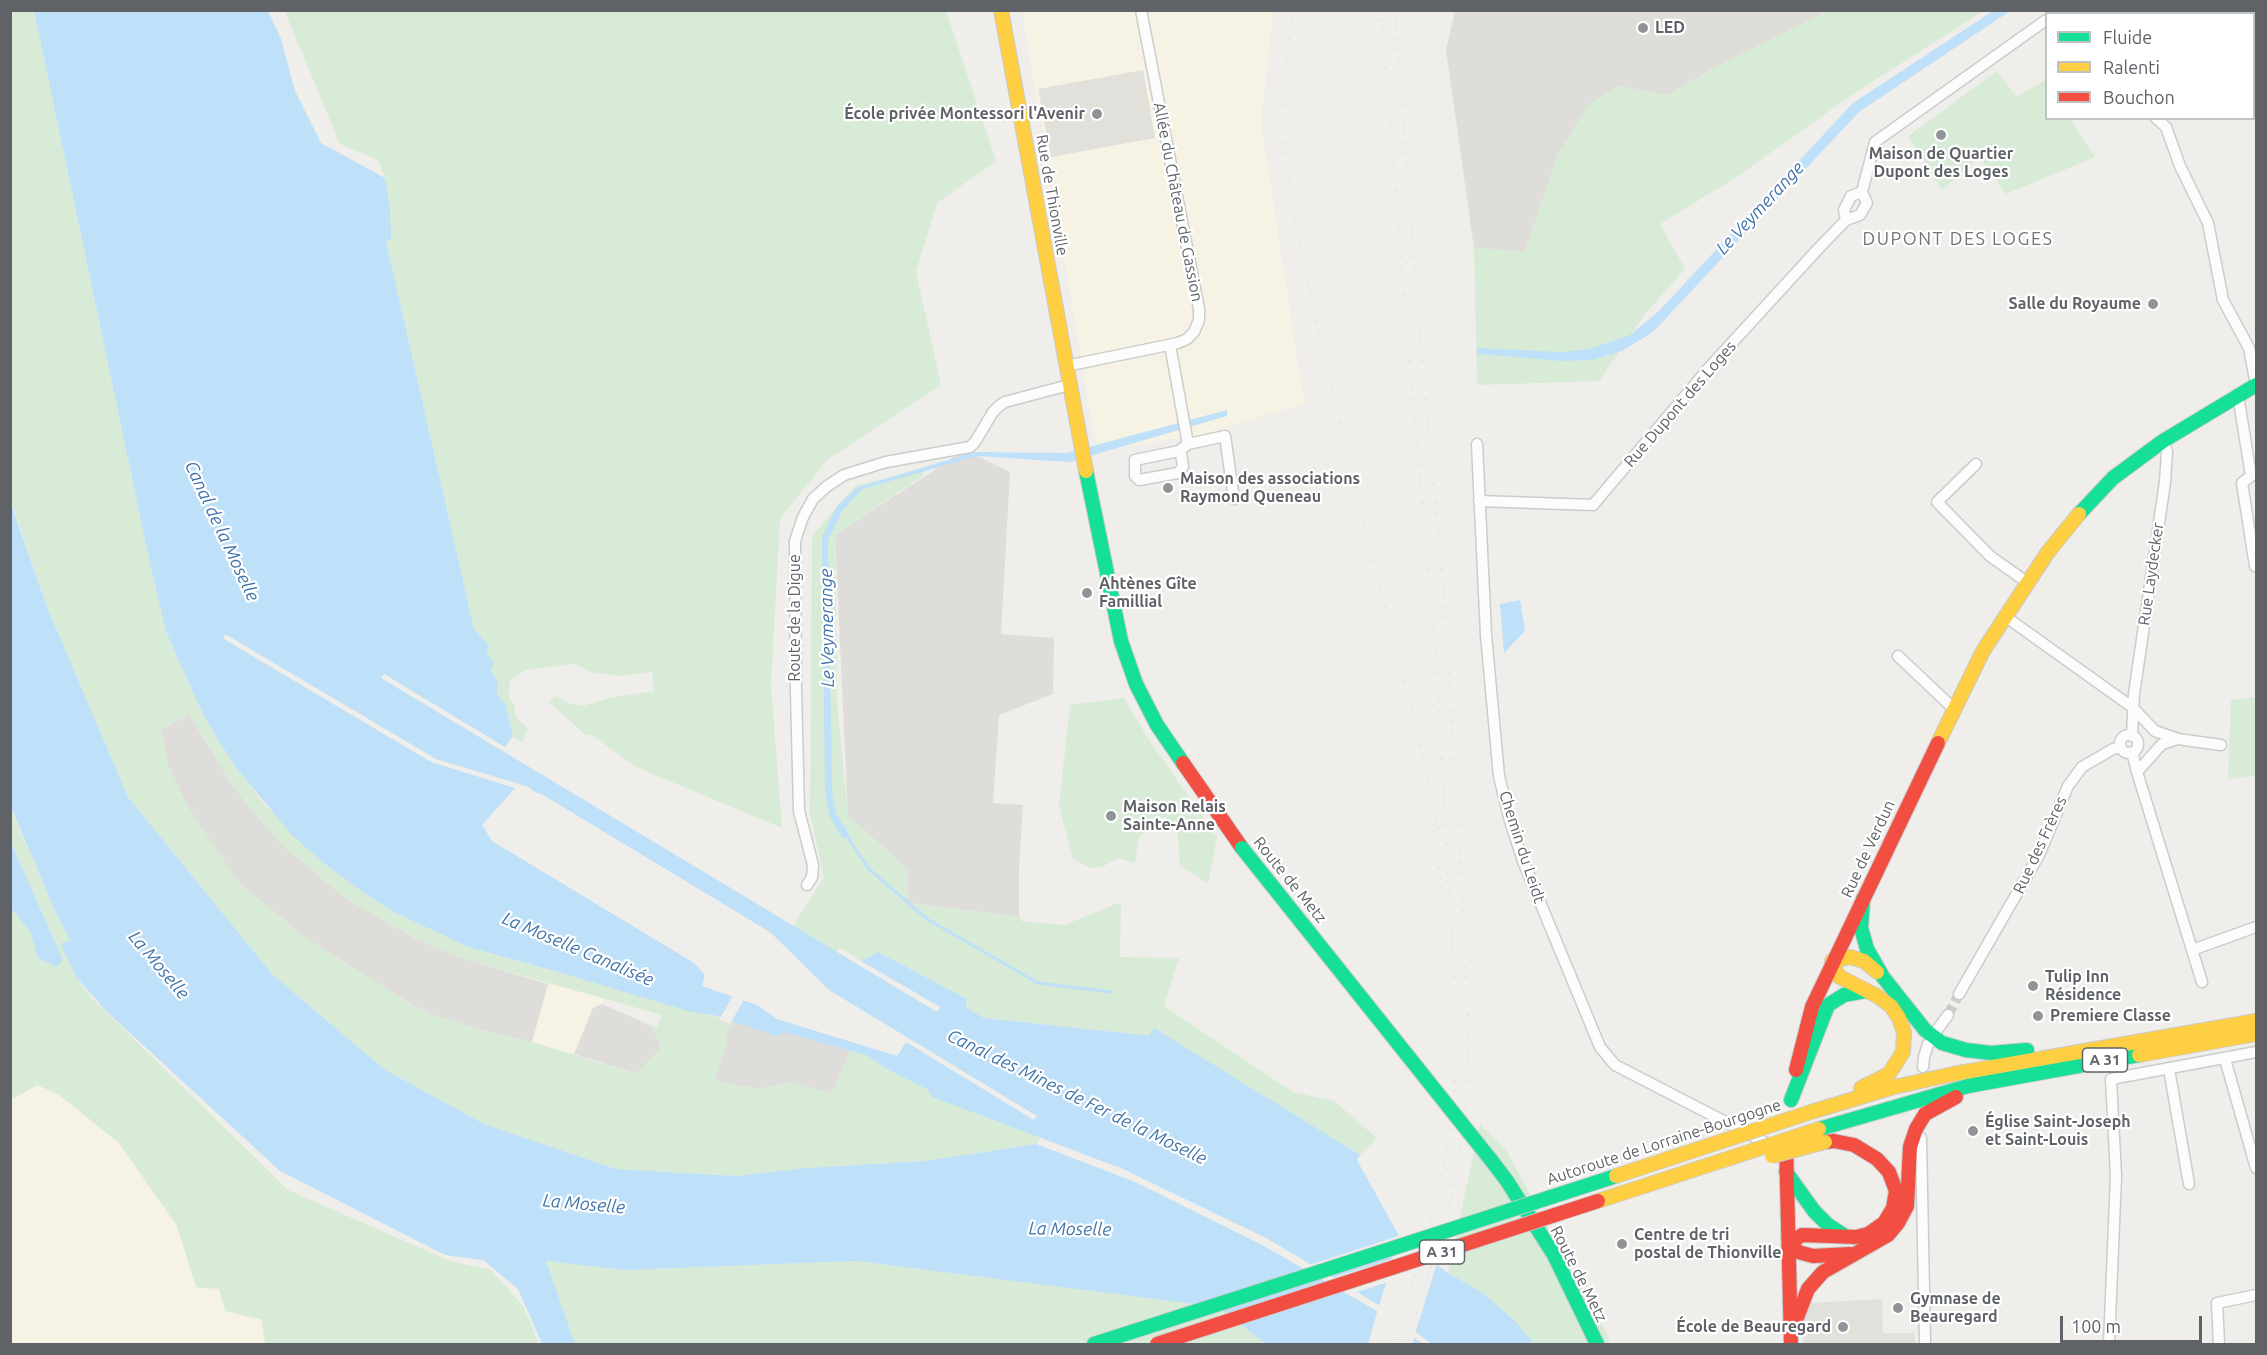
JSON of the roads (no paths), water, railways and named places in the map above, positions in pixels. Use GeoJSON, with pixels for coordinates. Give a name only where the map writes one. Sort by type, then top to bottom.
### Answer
{"type":"FeatureCollection","features":[{"type":"Feature","properties":{"kind":"main road","name":"Rue de Thionville"},"geometry":{"type":"LineString","coordinates":[[1001,10],[1069,385]]}},
{"type":"Feature","properties":{"kind":"main road","name":"Route de Metz"},"geometry":{"type":"LineString","coordinates":[[1069,385],[1121,641],[1136,684],[1171,746],[1242,848],[1507,1181],[1554,1255],[1597,1344]]}},
{"type":"Feature","properties":{"kind":"main road","name":"Rue de Verdun"},"geometry":{"type":"LineString","coordinates":[[1791,1339],[1786,1144],[1795,1073],[1808,1017],[1832,961],[1954,709],[1983,651],[2069,524],[2091,500],[2113,478],[2163,441],[2256,385]]}},
{"type":"Feature","properties":{"kind":"main road"},"geometry":{"type":"LineString","coordinates":[[1863,899],[1861,928],[1867,950],[1883,977],[1925,1030],[1942,1042],[1966,1050],[1991,1053],[2115,1045]]}},
{"type":"Feature","properties":{"kind":"main road"},"geometry":{"type":"LineString","coordinates":[[1814,1111],[1889,1074],[1903,1052],[1904,1032],[1899,1017],[1885,1001],[1838,976],[1832,961],[1850,957],[1864,961],[1883,977]]}},
{"type":"Feature","properties":{"kind":"main road"},"geometry":{"type":"LineString","coordinates":[[1791,1100],[1828,1005],[1844,995],[1866,992]]}},
{"type":"Feature","properties":{"kind":"main road","name":"Autoroute de Lorraine-Bourgogne"},"geometry":{"type":"LineString","coordinates":[[1094,1344],[1814,1111],[1894,1088],[1953,1074],[2256,1021]]}},
{"type":"Feature","properties":{"kind":"main road","name":"A 31"},"geometry":{"type":"LineString","coordinates":[[1157,1344],[1907,1102],[1968,1086],[2256,1034]]}},
{"type":"Feature","properties":{"kind":"main road"},"geometry":{"type":"LineString","coordinates":[[1791,1339],[1808,1289],[1828,1268],[1888,1235],[1898,1223],[1907,1206],[1910,1148],[1916,1129],[1925,1114],[1955,1098],[1968,1086]]}},
{"type":"Feature","properties":{"kind":"main road"},"geometry":{"type":"LineString","coordinates":[[1727,1159],[1744,1163],[1825,1142],[1834,1142],[1854,1145],[1877,1159],[1889,1172],[1896,1191],[1893,1208],[1884,1223],[1856,1237],[1816,1234],[1802,1236],[1790,1243],[1798,1252],[1813,1256],[1853,1254]]}},
{"type":"Feature","properties":{"kind":"main road"},"geometry":{"type":"LineString","coordinates":[[1786,1172],[1814,1211],[1828,1225],[1847,1237]]}},
{"type":"Feature","properties":{"kind":"street","name":"Allée du Château de Gassion"},"geometry":{"type":"LineString","coordinates":[[1066,366],[1170,345],[1187,339],[1194,332],[1199,320],[1199,309],[1142,10]]}},
{"type":"Feature","properties":{"kind":"street","name":"Rue Dupont des Loges"},"geometry":{"type":"LineString","coordinates":[[1479,501],[1593,505],[1708,369],[1846,220],[1860,215],[1867,203],[1862,192],[1875,142],[2045,21]]}},
{"type":"Feature","properties":{"kind":"street"},"geometry":{"type":"LineString","coordinates":[[2158,120],[2166,127],[2180,166],[2208,223],[2223,300],[2249,348],[2256,385]]}},
{"type":"Feature","properties":{"kind":"street","name":"Rue Dupont des Loges"},"geometry":{"type":"LineString","coordinates":[[1846,220],[1844,210],[1851,196],[1862,192]]}},
{"type":"Feature","properties":{"kind":"street"},"geometry":{"type":"LineString","coordinates":[[1170,345],[1186,431],[1183,447],[1225,436],[1234,499]]}},
{"type":"Feature","properties":{"kind":"street","name":"Route de la Digue"},"geometry":{"type":"LineString","coordinates":[[807,885],[812,877],[813,865],[799,811],[796,691],[795,541],[803,517],[813,499],[844,475],[886,462],[970,447],[993,412],[1005,402],[1069,385]]}},
{"type":"Feature","properties":{"kind":"street"},"geometry":{"type":"LineString","coordinates":[[2238,395],[2251,476],[2242,483],[2256,566]]}},
{"type":"Feature","properties":{"kind":"street","name":"Rue Laydecker"},"geometry":{"type":"LineString","coordinates":[[2132,736],[2132,707],[2164,482],[2167,452],[2163,441]]}},
{"type":"Feature","properties":{"kind":"street","name":"Chemin du Leidt"},"geometry":{"type":"LineString","coordinates":[[1477,444],[1486,635],[1499,776],[1523,861],[1600,1047],[1615,1065],[1764,1143],[1786,1144]]}},
{"type":"Feature","properties":{"kind":"street"},"geometry":{"type":"LineString","coordinates":[[1976,464],[1937,502],[1989,556],[2028,583]]}},
{"type":"Feature","properties":{"kind":"street"},"geometry":{"type":"LineString","coordinates":[[2006,617],[2083,669],[2132,707],[2155,730],[2178,739],[2221,744]]}},
{"type":"Feature","properties":{"kind":"street"},"geometry":{"type":"LineString","coordinates":[[1898,657],[1954,709]]}},
{"type":"Feature","properties":{"kind":"street"},"geometry":{"type":"LineString","coordinates":[[2132,736],[2138,744],[2137,749],[2125,752],[2121,747],[2121,742],[2124,738],[2132,736]]}},
{"type":"Feature","properties":{"kind":"street"},"geometry":{"type":"LineString","coordinates":[[2137,772],[2162,744],[2178,739]]}},
{"type":"Feature","properties":{"kind":"street","name":"Rue des Frères"},"geometry":{"type":"LineString","coordinates":[[1959,994],[2039,855],[2052,819],[2068,786],[2082,767],[2121,747]]}},
{"type":"Feature","properties":{"kind":"street"},"geometry":{"type":"LineString","coordinates":[[2132,752],[2202,982]]}},
{"type":"Feature","properties":{"kind":"street"},"geometry":{"type":"LineString","coordinates":[[2192,950],[2256,927]]}},
{"type":"Feature","properties":{"kind":"street"},"geometry":{"type":"LineString","coordinates":[[1937,1030],[1948,1015]]}},
{"type":"Feature","properties":{"kind":"street"},"geometry":{"type":"LineString","coordinates":[[1923,1067],[1928,1044]]}},
{"type":"Feature","properties":{"kind":"street"},"geometry":{"type":"LineString","coordinates":[[2109,1344],[2116,1176],[2111,1080],[2256,1052]]}},
{"type":"Feature","properties":{"kind":"street"},"geometry":{"type":"LineString","coordinates":[[2225,1059],[2256,1168]]}},
{"type":"Feature","properties":{"kind":"street"},"geometry":{"type":"LineString","coordinates":[[2169,1069],[2189,1184]]}},
{"type":"Feature","properties":{"kind":"street"},"geometry":{"type":"LineString","coordinates":[[1921,1138],[1925,1344]]}},
{"type":"Feature","properties":{"kind":"street"},"geometry":{"type":"LineString","coordinates":[[2219,1344],[2217,1303],[2256,1295]]}},
{"type":"Feature","properties":{"kind":"water"},"geometry":{"type":"Polygon","coordinates":[[[34,11],[268,11],[281,39],[295,91],[321,143],[385,178],[390,208],[391,239],[386,241],[474,629],[489,646],[486,654],[494,662],[491,671],[498,681],[497,694],[506,705],[513,736],[505,747],[384,674],[381,678],[937,1012],[940,1007],[861,961],[878,952],[967,999],[966,1007],[984,1018],[1143,1035],[1149,1035],[1154,1028],[1360,1155],[1357,1160],[1398,1234],[1448,1273],[1483,1293],[1516,1322],[1534,1344],[1432,1344],[1379,1305],[1268,1239],[1123,1169],[932,1097],[928,1090],[890,1071],[866,1055],[783,1032],[779,1037],[717,1016],[688,1011],[468,947],[396,913],[326,865],[292,835],[237,769],[199,706],[166,632],[34,11]],[[225,634],[224,639],[431,762],[515,788],[482,825],[492,841],[694,963],[705,975],[702,986],[757,1005],[777,1019],[897,1056],[906,1042],[1034,1120],[1037,1116],[829,990],[770,932],[543,795],[529,787],[436,759],[225,634]]]}},
{"type":"Feature","properties":{"kind":"water"},"geometry":{"type":"Polygon","coordinates":[[[1993,11],[2010,11],[1859,112],[1653,332],[1622,351],[1592,360],[1561,361],[1477,354],[1477,348],[1561,352],[1590,349],[1630,335],[1659,311],[1853,103],[1993,11]]]}},
{"type":"Feature","properties":{"kind":"water"},"geometry":{"type":"Polygon","coordinates":[[[1227,410],[1227,416],[1069,462],[977,456],[863,489],[842,511],[828,540],[832,791],[836,814],[850,836],[843,839],[829,815],[825,791],[822,538],[837,506],[858,487],[975,452],[1066,453],[1227,410]]]}},
{"type":"Feature","properties":{"kind":"water","name":"La Moselle"},"geometry":{"type":"Polygon","coordinates":[[[10,501],[47,607],[128,797],[273,975],[384,1069],[484,1124],[616,1169],[737,1176],[806,1168],[925,1161],[1036,1144],[1135,1182],[1264,1246],[1375,1310],[1423,1344],[1266,1344],[1218,1307],[856,1261],[623,1270],[546,1261],[575,1344],[542,1344],[518,1289],[483,1260],[445,1255],[280,1171],[106,1011],[76,977],[61,943],[70,941],[11,807],[10,501]]]}},
{"type":"Feature","properties":{"kind":"water"},"geometry":{"type":"Polygon","coordinates":[[[1520,600],[1525,631],[1504,653],[1500,604],[1520,600]]]}},
{"type":"Feature","properties":{"kind":"water"},"geometry":{"type":"Polygon","coordinates":[[[11,842],[63,960],[56,967],[37,957],[31,933],[11,908],[11,842]]]}},
{"type":"Feature","properties":{"kind":"waterway","name":"Le Veymerange"},"geometry":{"type":"LineString","coordinates":[[846,835],[869,869],[927,919],[1038,983],[1111,992]]}},
{"type":"Feature","properties":{"kind":"tunnel"},"geometry":{"type":"LineString","coordinates":[[1948,1015],[1959,994]]}},
{"type":"Feature","properties":{"kind":"railway"},"geometry":{"type":"LineString","coordinates":[[1293,10],[1286,64],[1285,104],[1286,155],[1293,212],[1316,320],[1375,568],[1420,742],[1440,837]]}},
{"type":"Feature","properties":{"kind":"railway"},"geometry":{"type":"LineString","coordinates":[[1381,10],[1435,643],[1457,1026],[1454,1093],[1444,1166],[1424,1248],[1393,1344]]}},
{"type":"Feature","properties":{"kind":"railway"},"geometry":{"type":"LineString","coordinates":[[1395,10],[1419,328],[1445,603],[1469,1044],[1466,1106],[1458,1164],[1446,1218],[1407,1344]]}},
{"type":"Feature","properties":{"kind":"railway"},"geometry":{"type":"LineString","coordinates":[[1432,830],[1443,895]]}},
{"type":"Feature","properties":{"kind":"place","name":"LED"},"geometry":{"type":"Point","coordinates":[1643,28]}},
{"type":"Feature","properties":{"kind":"place","name":"École privée Montessori l'Avenir"},"geometry":{"type":"Point","coordinates":[1097,114]}},
{"type":"Feature","properties":{"kind":"place","name":"Maison de Quartier Dupont des Loges"},"geometry":{"type":"Point","coordinates":[1941,135]}},
{"type":"Feature","properties":{"kind":"place","name":"Salle du Royaume"},"geometry":{"type":"Point","coordinates":[2153,304]}},
{"type":"Feature","properties":{"kind":"place","name":"Maison des associations Raymond Queneau"},"geometry":{"type":"Point","coordinates":[1168,488]}},
{"type":"Feature","properties":{"kind":"place","name":"Ahtènes Gîte Famillial"},"geometry":{"type":"Point","coordinates":[1087,593]}},
{"type":"Feature","properties":{"kind":"place","name":"Maison Relais Sainte-Anne"},"geometry":{"type":"Point","coordinates":[1111,816]}},
{"type":"Feature","properties":{"kind":"place","name":"Tulip Inn Résidence"},"geometry":{"type":"Point","coordinates":[2033,986]}},
{"type":"Feature","properties":{"kind":"place","name":"Premiere Classe"},"geometry":{"type":"Point","coordinates":[2038,1016]}},
{"type":"Feature","properties":{"kind":"place","name":"Église Saint-Joseph et Saint-Louis"},"geometry":{"type":"Point","coordinates":[1973,1131]}},
{"type":"Feature","properties":{"kind":"place","name":"Centre de tri postal de Thionville"},"geometry":{"type":"Point","coordinates":[1622,1244]}},
{"type":"Feature","properties":{"kind":"place","name":"Gymnase de Beauregard"},"geometry":{"type":"Point","coordinates":[1898,1308]}},
{"type":"Feature","properties":{"kind":"place","name":"École de Beauregard"},"geometry":{"type":"Point","coordinates":[1843,1327]}},
{"type":"Feature","properties":{"kind":"district","name":"DUPONT DES LOGES"},"geometry":{"type":"Point","coordinates":[1958,239]}},
{"type":"Feature","properties":{"kind":"water label","name":"Canal de la Moselle"},"geometry":{"type":"Point","coordinates":[222,531]}},
{"type":"Feature","properties":{"kind":"water label","name":"La Moselle Canalisée"},"geometry":{"type":"Point","coordinates":[578,949]}},
{"type":"Feature","properties":{"kind":"water label","name":"Canal des Mines de Fer de la Moselle"},"geometry":{"type":"Point","coordinates":[1077,1097]}}]}
